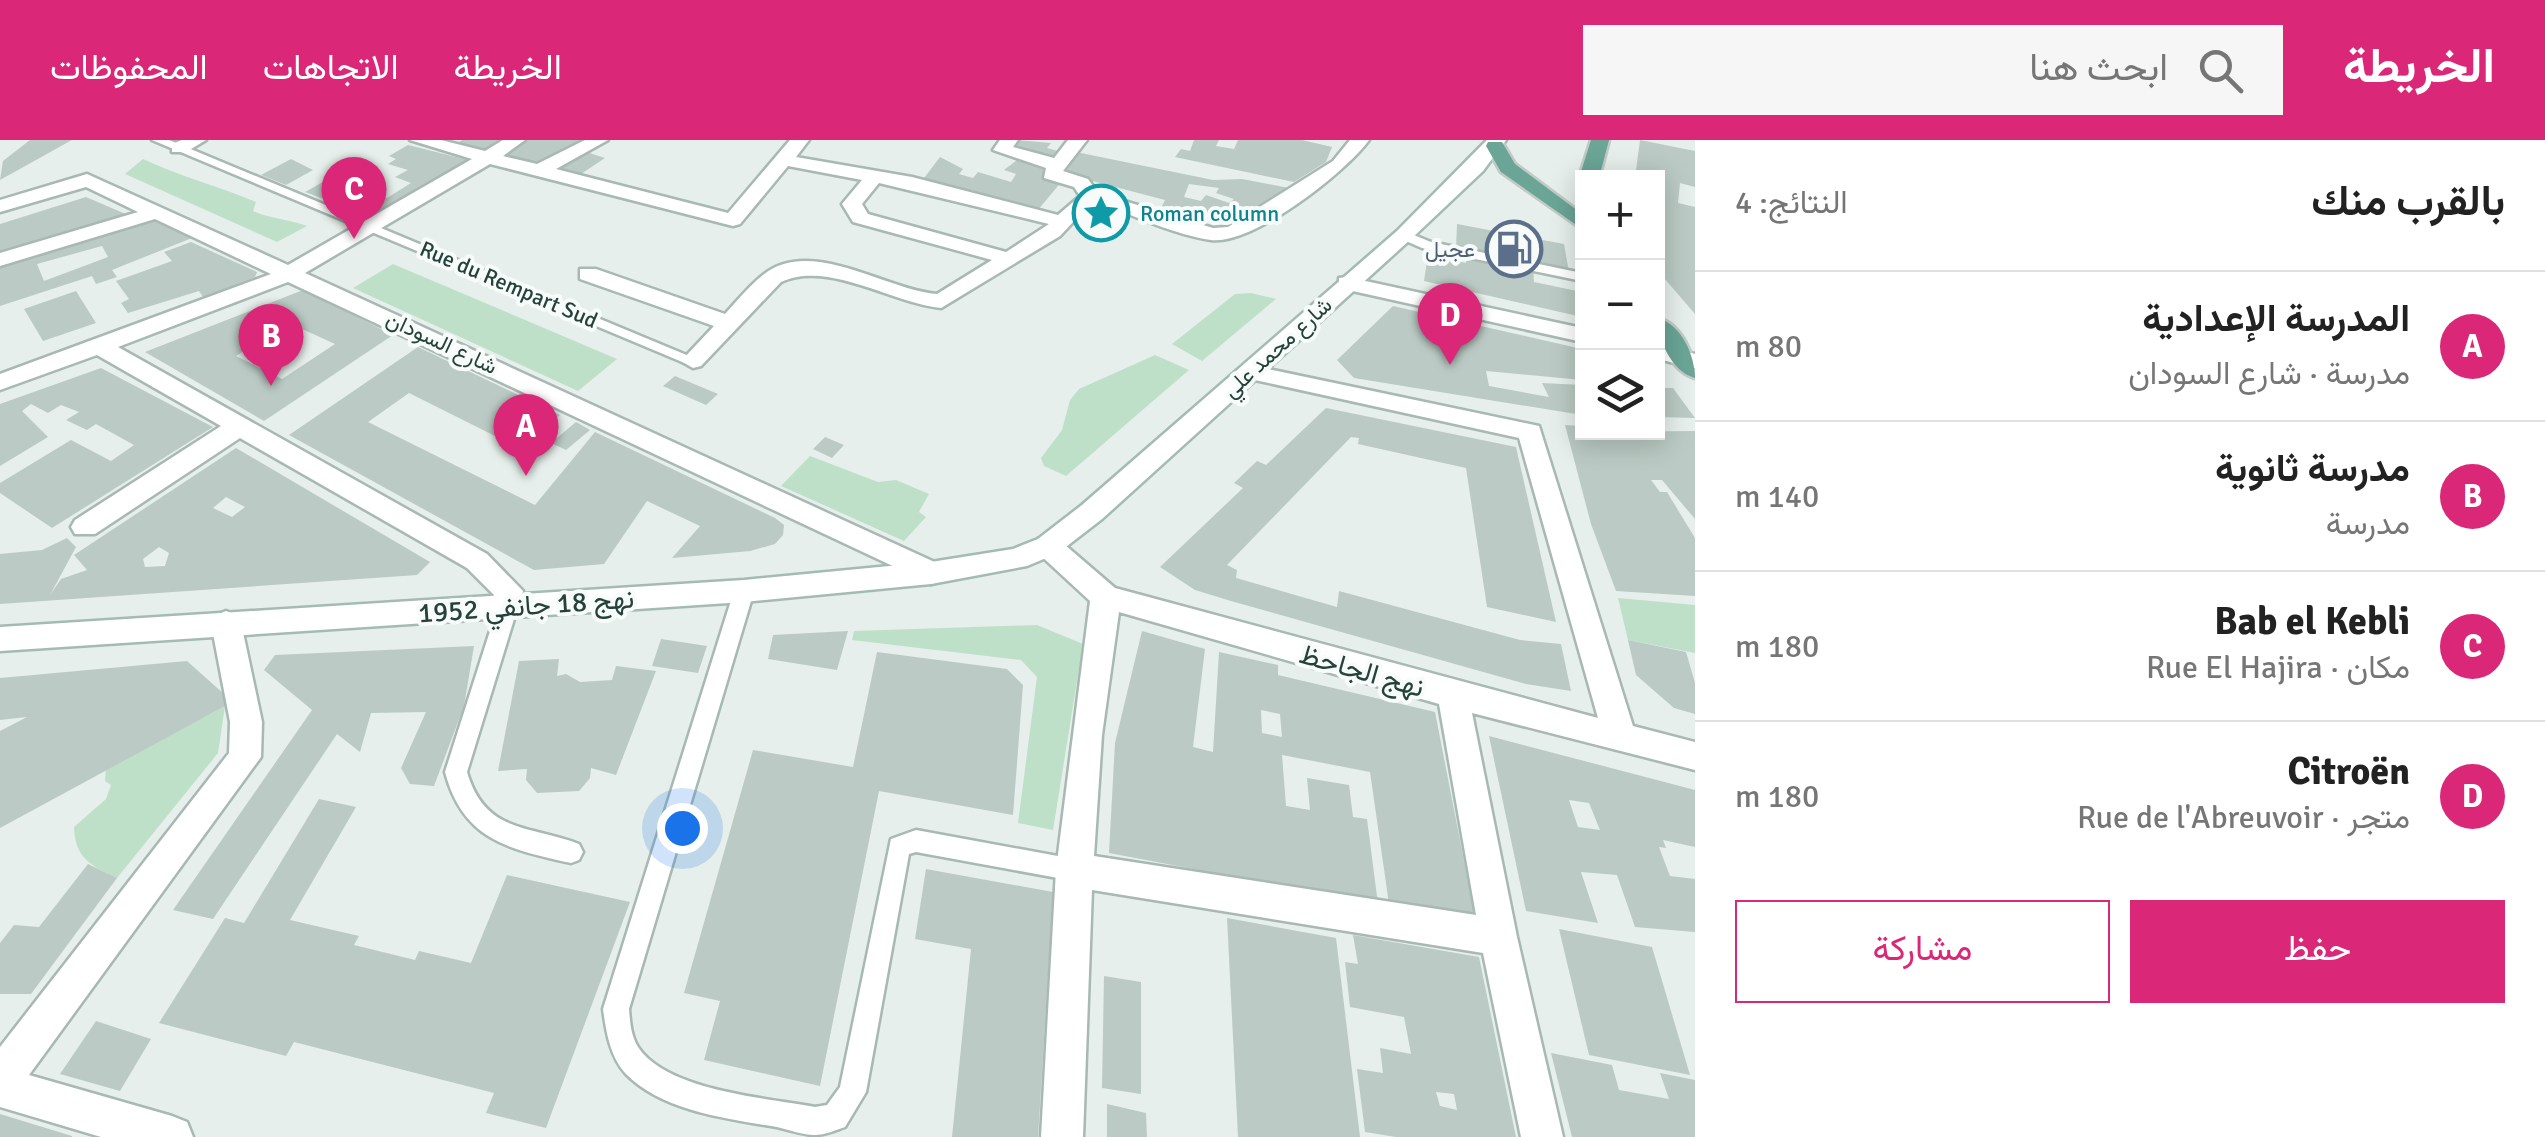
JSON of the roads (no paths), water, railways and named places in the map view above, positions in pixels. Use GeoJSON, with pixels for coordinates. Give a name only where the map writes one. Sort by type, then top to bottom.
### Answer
{"type":"FeatureCollection","features":[{"type":"Feature","properties":{"kind":"main road"},"geometry":{"type":"LineString","coordinates":[[1591,170],[1600,140]]}},
{"type":"Feature","properties":{"kind":"main road"},"geometry":{"type":"LineString","coordinates":[[1496,143],[1508,168],[1575,219]]}},
{"type":"Feature","properties":{"kind":"main road"},"geometry":{"type":"LineString","coordinates":[[1665,333],[1691,363]]}},
{"type":"Feature","properties":{"kind":"street"},"geometry":{"type":"LineString","coordinates":[[419,140],[738,224],[800,140]]}},
{"type":"Feature","properties":{"kind":"street"},"geometry":{"type":"LineString","coordinates":[[5,377],[264,286],[374,227],[516,140]]}},
{"type":"Feature","properties":{"kind":"street"},"geometry":{"type":"LineString","coordinates":[[542,170],[599,140]]}},
{"type":"Feature","properties":{"kind":"street"},"geometry":{"type":"LineString","coordinates":[[1009,140],[1002,150],[1056,165]]}},
{"type":"Feature","properties":{"kind":"street"},"geometry":{"type":"LineString","coordinates":[[1078,140],[1051,174],[1081,182],[1092,198]]}},
{"type":"Feature","properties":{"kind":"street"},"geometry":{"type":"LineString","coordinates":[[693,362],[774,278],[797,267],[922,300],[950,299],[1092,198],[1212,234],[1242,230],[1340,165],[1360,140]]}},
{"type":"Feature","properties":{"kind":"street","name":"شارع محمد علي"},"geometry":{"type":"LineString","coordinates":[[1048,546],[1404,235],[1496,143]]}},
{"type":"Feature","properties":{"kind":"street"},"geometry":{"type":"LineString","coordinates":[[784,160],[875,176],[1063,222]]}},
{"type":"Feature","properties":{"kind":"street"},"geometry":{"type":"LineString","coordinates":[[875,176],[852,204],[860,218],[997,255]]}},
{"type":"Feature","properties":{"kind":"street","name":"شارع السودان"},"geometry":{"type":"LineString","coordinates":[[0,206],[88,180],[931,573]]}},
{"type":"Feature","properties":{"kind":"street"},"geometry":{"type":"LineString","coordinates":[[0,260],[158,212]]}},
{"type":"Feature","properties":{"kind":"street"},"geometry":{"type":"LineString","coordinates":[[588,274],[731,324]]}},
{"type":"Feature","properties":{"kind":"street"},"geometry":{"type":"LineString","coordinates":[[1347,282],[1575,333]]}},
{"type":"Feature","properties":{"kind":"street"},"geometry":{"type":"LineString","coordinates":[[98,346],[477,562],[508,591],[508,606]]}},
{"type":"Feature","properties":{"kind":"street"},"geometry":{"type":"LineString","coordinates":[[1665,354],[1691,363]]}},
{"type":"Feature","properties":{"kind":"street"},"geometry":{"type":"LineString","coordinates":[[1249,372],[1530,432],[1620,738]]}},
{"type":"Feature","properties":{"kind":"street"},"geometry":{"type":"LineString","coordinates":[[85,527],[242,426]]}},
{"type":"Feature","properties":{"kind":"street","name":"نهج 18 جانفي 1952"},"geometry":{"type":"LineString","coordinates":[[0,639],[744,591],[931,573],[1018,560],[1048,546]]}},
{"type":"Feature","properties":{"kind":"street","name":"نهج الجاحظ"},"geometry":{"type":"LineString","coordinates":[[1048,546],[1105,597],[1452,695],[1695,756]]}},
{"type":"Feature","properties":{"kind":"street"},"geometry":{"type":"LineString","coordinates":[[1062,1137],[1074,870],[1086,735],[1106,637],[1105,597]]}},
{"type":"Feature","properties":{"kind":"street"},"geometry":{"type":"LineString","coordinates":[[172,1137],[0,1083],[245,757],[246,722],[226,623]]}},
{"type":"Feature","properties":{"kind":"street"},"geometry":{"type":"LineString","coordinates":[[1452,695],[1498,937],[1542,1137]]}},
{"type":"Feature","properties":{"kind":"street"},"geometry":{"type":"LineString","coordinates":[[1074,870],[1498,937]]}},
{"type":"Feature","properties":{"kind":"lane","name":"Rue du Rempart Sud"},"geometry":{"type":"LineString","coordinates":[[158,140],[188,144],[693,362]]}},
{"type":"Feature","properties":{"kind":"lane"},"geometry":{"type":"LineString","coordinates":[[1404,235],[1426,245],[1575,276]]}},
{"type":"Feature","properties":{"kind":"lane"},"geometry":{"type":"LineString","coordinates":[[744,591],[616,1009],[619,1036],[632,1061],[652,1080],[678,1090],[815,1121],[835,1117],[852,1092],[900,846],[916,840],[1074,870]]}},
{"type":"Feature","properties":{"kind":"lane"},"geometry":{"type":"LineString","coordinates":[[508,606],[456,772],[459,790],[488,827],[508,838],[571,852]]}},
{"type":"Feature","properties":{"kind":"place","name":"Roman column"},"geometry":{"type":"Point","coordinates":[1101,213]}},
{"type":"Feature","properties":{"kind":"place","name":"Bab el Kebli"},"geometry":{"type":"Point","coordinates":[354,239]}},
{"type":"Feature","properties":{"kind":"place","name":"عجيل"},"geometry":{"type":"Point","coordinates":[1514,249]}},
{"type":"Feature","properties":{"kind":"place","name":"Citroën"},"geometry":{"type":"Point","coordinates":[1450,365]}},
{"type":"Feature","properties":{"kind":"place","name":"مدرسة ثانوية"},"geometry":{"type":"Point","coordinates":[271,386]}},
{"type":"Feature","properties":{"kind":"place","name":"المدرسة الإعدادية"},"geometry":{"type":"Point","coordinates":[526,476]}}]}
